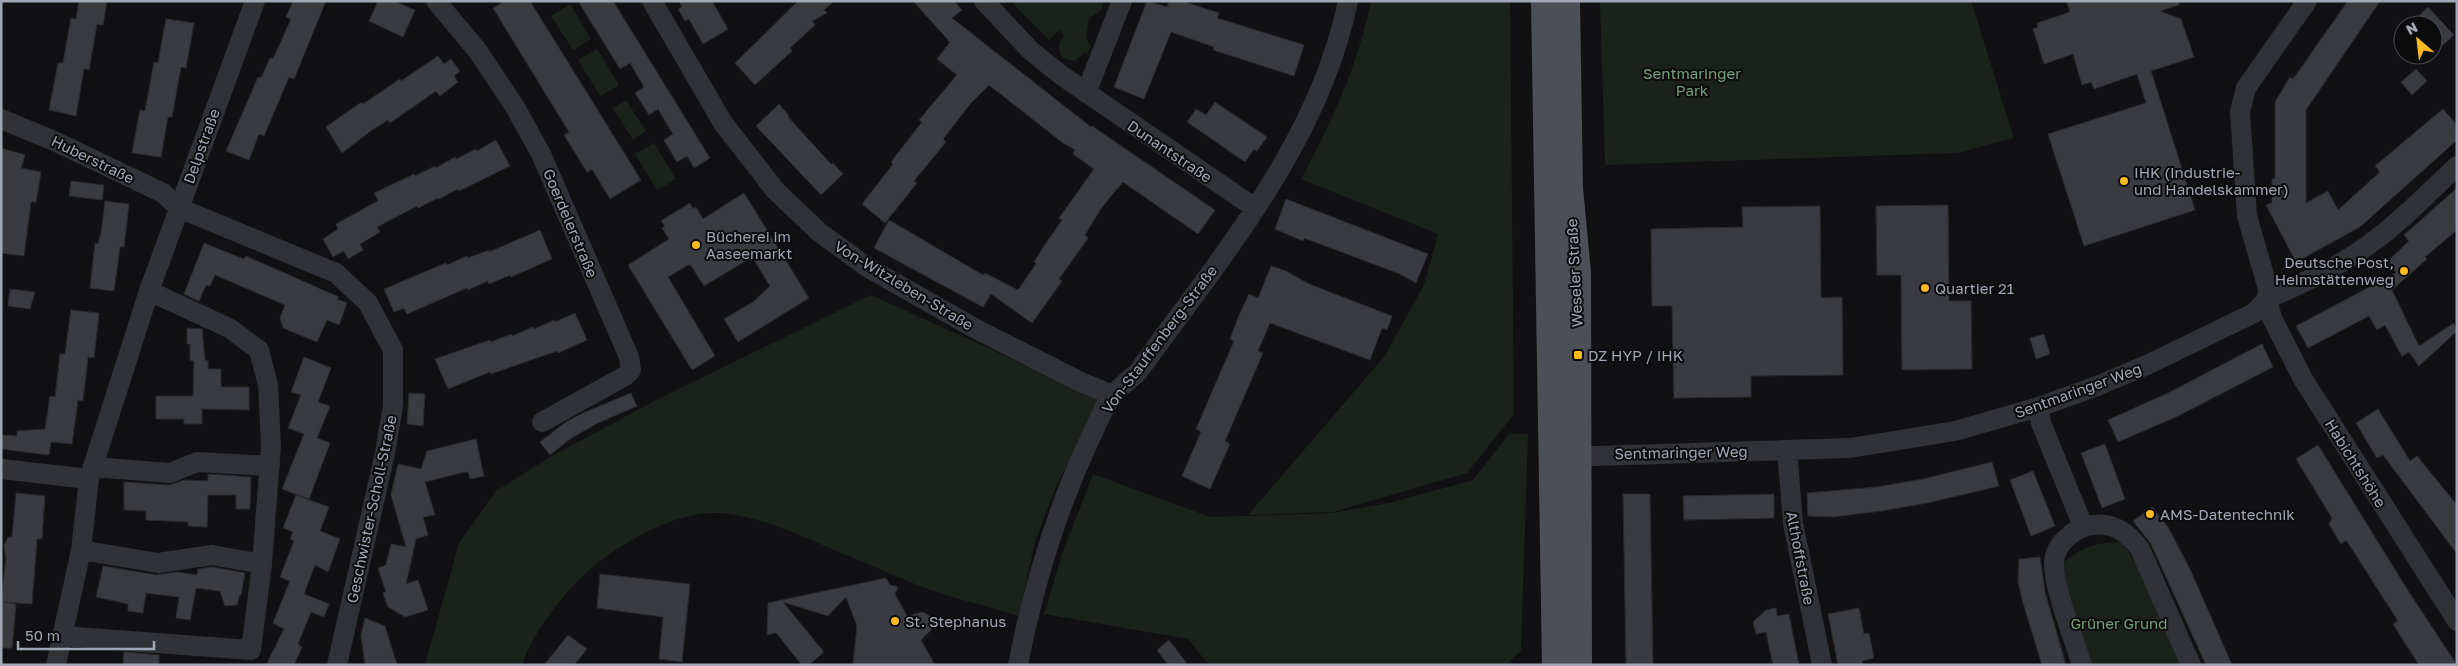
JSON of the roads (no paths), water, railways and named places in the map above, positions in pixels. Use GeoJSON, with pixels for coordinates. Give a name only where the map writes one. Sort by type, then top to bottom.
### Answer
{"type":"FeatureCollection","features":[{"type":"Feature","properties":{"kind":"main road","name":"Weseler Straße"},"geometry":{"type":"LineString","coordinates":[[1545,1],[1566,457],[1578,665]]}},
{"type":"Feature","properties":{"kind":"main road","name":"Weseler Straße"},"geometry":{"type":"LineString","coordinates":[[1556,665],[1577,273],[1569,188],[1566,1]]}},
{"type":"Feature","properties":{"kind":"street","name":"Delpstraße"},"geometry":{"type":"LineString","coordinates":[[56,665],[81,550],[91,473],[149,291],[255,1]]}},
{"type":"Feature","properties":{"kind":"street","name":"Goerdelerstraße"},"geometry":{"type":"LineString","coordinates":[[436,1],[477,50],[515,107],[541,154],[629,357],[631,370],[625,376],[542,422]]}},
{"type":"Feature","properties":{"kind":"street","name":"Von-Witzleben-Straße"},"geometry":{"type":"LineString","coordinates":[[652,1],[723,123],[775,190],[820,232],[868,267],[976,328],[1083,383],[1113,395]]}},
{"type":"Feature","properties":{"kind":"street","name":"Dunantstraße"},"geometry":{"type":"LineString","coordinates":[[984,1],[1031,51],[1086,93],[1255,208]]}},
{"type":"Feature","properties":{"kind":"street"},"geometry":{"type":"LineString","coordinates":[[1086,93],[1122,1]]}},
{"type":"Feature","properties":{"kind":"street","name":"Von-Stauffenberg-Straße"},"geometry":{"type":"LineString","coordinates":[[1018,665],[1027,621],[1048,541],[1060,506],[1078,464],[1113,395],[1138,372],[1255,208],[1286,160],[1304,126],[1324,78],[1348,1]]}},
{"type":"Feature","properties":{"kind":"street"},"geometry":{"type":"LineString","coordinates":[[2267,299],[2265,280],[2247,216],[2241,154],[2241,101],[2246,88],[2307,1]]}},
{"type":"Feature","properties":{"kind":"street","name":"Huberstraße"},"geometry":{"type":"LineString","coordinates":[[1,119],[52,140],[163,193],[179,208]]}},
{"type":"Feature","properties":{"kind":"street","name":"Sentmaringer Weg"},"geometry":{"type":"LineString","coordinates":[[1566,457],[1850,448],[1955,431],[2039,407],[2149,364],[2254,313],[2267,299],[2301,285],[2336,266],[2375,240],[2457,166]]}},
{"type":"Feature","properties":{"kind":"street","name":"Geschwister-Scholl-Straße"},"geometry":{"type":"LineString","coordinates":[[179,208],[336,273],[368,303],[393,350],[393,406],[385,453],[337,665]]}},
{"type":"Feature","properties":{"kind":"street"},"geometry":{"type":"LineString","coordinates":[[62,636],[251,650],[262,564],[271,446],[268,386],[259,350],[229,328],[149,291]]}},
{"type":"Feature","properties":{"kind":"street","name":"Habichtshöhe"},"geometry":{"type":"LineString","coordinates":[[2267,299],[2272,318],[2303,379],[2457,621]]}},
{"type":"Feature","properties":{"kind":"street"},"geometry":{"type":"LineString","coordinates":[[2039,407],[2041,423],[2083,526]]}},
{"type":"Feature","properties":{"kind":"street","name":"Althoffstraße"},"geometry":{"type":"LineString","coordinates":[[1787,450],[1790,502],[1822,665]]}},
{"type":"Feature","properties":{"kind":"street"},"geometry":{"type":"LineString","coordinates":[[1,469],[91,473],[170,472],[197,462],[270,466]]}},
{"type":"Feature","properties":{"kind":"street"},"geometry":{"type":"LineString","coordinates":[[2082,665],[2060,597],[2054,562],[2065,540],[2083,526],[2099,524],[2114,526],[2129,534],[2140,549],[2191,665]]}},
{"type":"Feature","properties":{"kind":"street"},"geometry":{"type":"LineString","coordinates":[[81,550],[158,563],[212,555],[262,564]]}},
{"type":"Feature","properties":{"kind":"place","name":"IHK (Industrie- und Handelskammer)"},"geometry":{"type":"Point","coordinates":[2124,181]}},
{"type":"Feature","properties":{"kind":"place","name":"Bücherei im Aaseemarkt"},"geometry":{"type":"Point","coordinates":[696,245]}},
{"type":"Feature","properties":{"kind":"place","name":"Deutsche Post, Heimstättenweg"},"geometry":{"type":"Point","coordinates":[2404,271]}},
{"type":"Feature","properties":{"kind":"place","name":"Quartier 21"},"geometry":{"type":"Point","coordinates":[1925,288]}},
{"type":"Feature","properties":{"kind":"place","name":"DZ HYP / IHK"},"geometry":{"type":"Point","coordinates":[1578,355]}},
{"type":"Feature","properties":{"kind":"place","name":"AMS-Datentechnik"},"geometry":{"type":"Point","coordinates":[2150,514]}},
{"type":"Feature","properties":{"kind":"place","name":"St. Stephanus"},"geometry":{"type":"Point","coordinates":[895,621]}},
{"type":"Feature","properties":{"kind":"park label","name":"Sentmaringer Park"},"geometry":{"type":"Point","coordinates":[1692,82]}},
{"type":"Feature","properties":{"kind":"park label","name":"Grüner Grund"},"geometry":{"type":"Point","coordinates":[2119,623]}}]}
